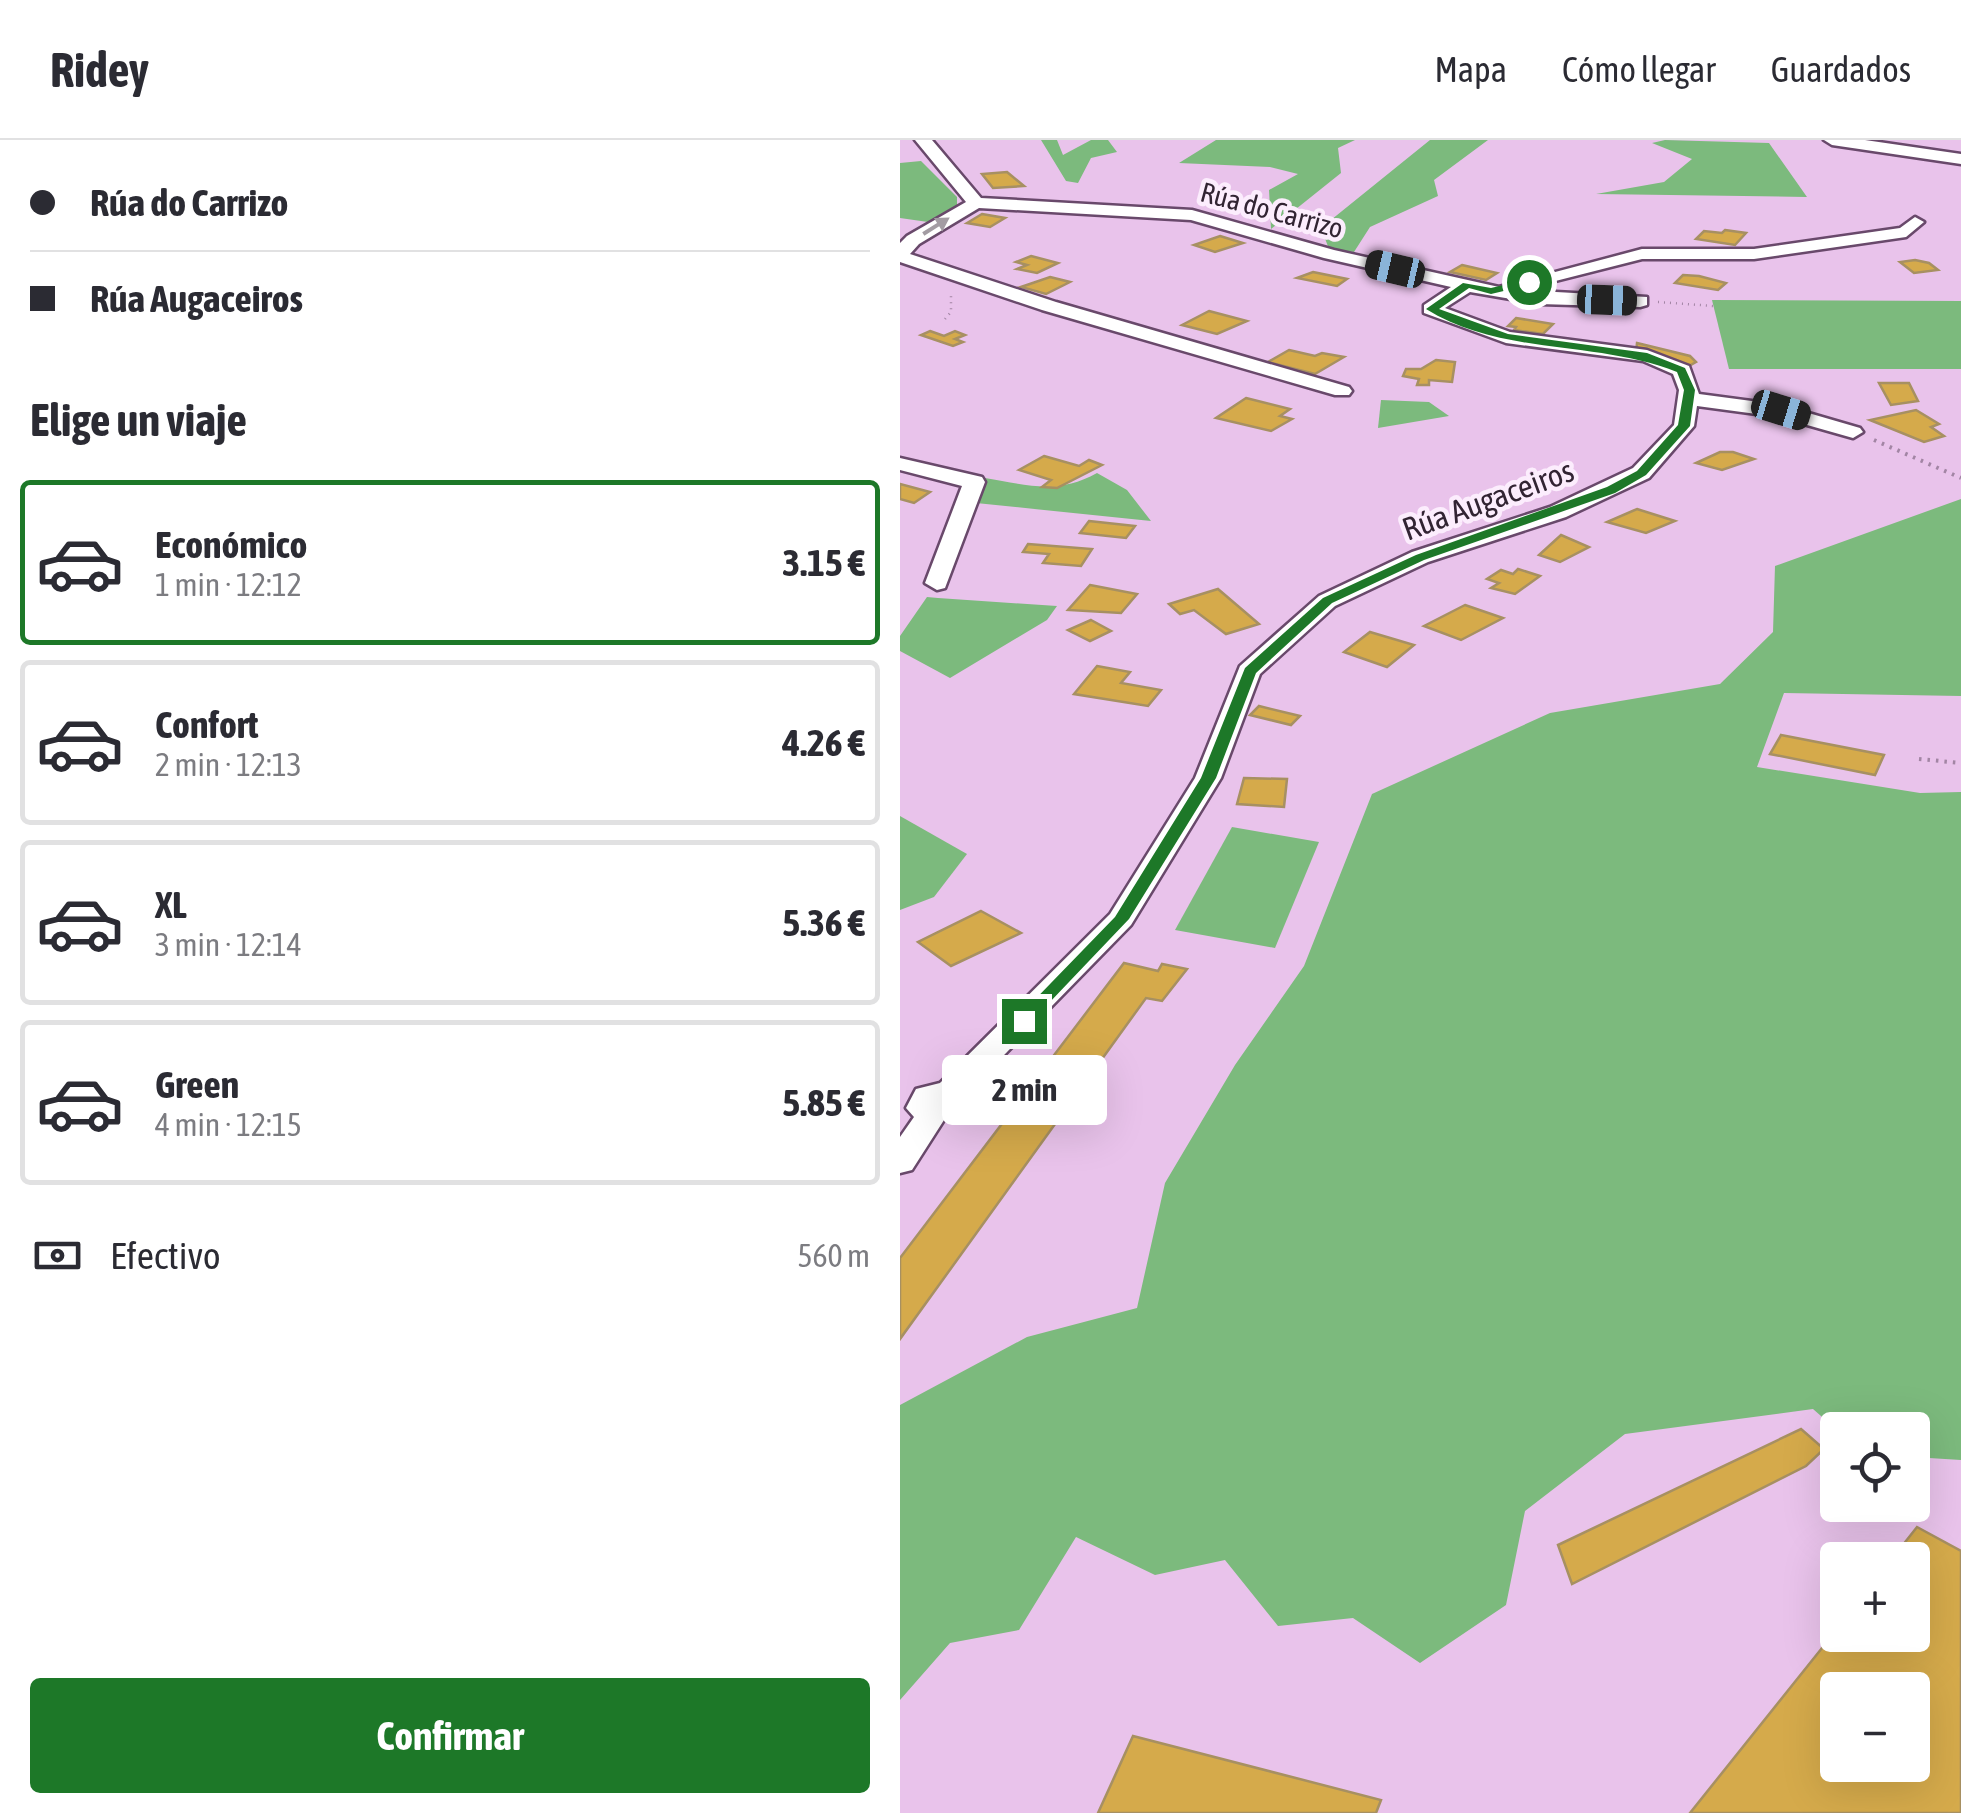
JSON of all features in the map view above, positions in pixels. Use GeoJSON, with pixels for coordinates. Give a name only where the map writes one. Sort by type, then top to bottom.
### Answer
{"type":"FeatureCollection","features":[{"type":"Feature","properties":{"kind":"street"},"geometry":{"type":"LineString","coordinates":[[923,140],[976,203],[926,231],[900,255],[1050,306],[1342,391]]}},
{"type":"Feature","properties":{"kind":"street"},"geometry":{"type":"LineString","coordinates":[[1832,140],[1961,159]]}},
{"type":"Feature","properties":{"kind":"street","name":"Rúa do Carrizo"},"geometry":{"type":"LineString","coordinates":[[976,203],[1192,215],[1330,254],[1479,288],[1540,298],[1640,301]]}},
{"type":"Feature","properties":{"kind":"street","name":"Rúa do Carrizo"},"geometry":{"type":"LineString","coordinates":[[1479,288],[1642,254],[1785,250],[1906,232],[1914,222]]}},
{"type":"Feature","properties":{"kind":"street"},"geometry":{"type":"LineString","coordinates":[[1479,288],[1419,307],[1506,337],[1647,356],[1682,370],[1690,390],[1688,399],[1781,410],[1853,432]]}},
{"type":"Feature","properties":{"kind":"street","name":"Rúa Augaceiros"},"geometry":{"type":"LineString","coordinates":[[900,1162],[925,1103],[1121,919],[1208,778],[1250,671],[1328,600],[1420,558],[1558,512],[1642,473],[1684,426],[1688,399]]}},
{"type":"Feature","properties":{"kind":"street"},"geometry":{"type":"LineString","coordinates":[[900,464],[974,482],[937,582]]}},
{"type":"Feature","properties":{"kind":"path"},"geometry":{"type":"LineString","coordinates":[[1640,301],[1713,306]]}},
{"type":"Feature","properties":{"kind":"path"},"geometry":{"type":"LineString","coordinates":[[1853,432],[1961,478]]}},
{"type":"Feature","properties":{"kind":"path"},"geometry":{"type":"LineString","coordinates":[[1919,760],[1961,763]]}},
{"type":"Feature","properties":{"kind":"green space"},"geometry":{"type":"Polygon","coordinates":[[[1041,140],[1057,140],[1063,155],[1091,140],[1108,140],[1117,152],[1091,158],[1078,183],[1066,181],[1041,140]]]}},
{"type":"Feature","properties":{"kind":"green space"},"geometry":{"type":"Polygon","coordinates":[[[1216,140],[1355,140],[1338,148],[1341,173],[1271,229],[1269,190],[1298,174],[1270,167],[1179,163],[1216,140]]]}},
{"type":"Feature","properties":{"kind":"green space"},"geometry":{"type":"Polygon","coordinates":[[[1430,140],[1488,140],[1434,180],[1438,196],[1370,227],[1354,252],[1329,249],[1321,228],[1430,140]]]}},
{"type":"Feature","properties":{"kind":"green space"},"geometry":{"type":"Polygon","coordinates":[[[1652,143],[1769,143],[1807,197],[1596,194],[1664,182],[1692,159],[1652,143]]]}},
{"type":"Feature","properties":{"kind":"green space"},"geometry":{"type":"Polygon","coordinates":[[[921,161],[957,197],[957,205],[928,222],[900,218],[900,163],[921,161]]]}},
{"type":"Feature","properties":{"kind":"green space"},"geometry":{"type":"Polygon","coordinates":[[[1712,300],[1961,301],[1961,369],[1729,369],[1712,300]]]}},
{"type":"Feature","properties":{"kind":"green space"},"geometry":{"type":"Polygon","coordinates":[[[1381,400],[1429,402],[1449,416],[1378,428],[1381,400]]]}},
{"type":"Feature","properties":{"kind":"green space"},"geometry":{"type":"Polygon","coordinates":[[[1097,473],[1127,490],[1151,521],[976,503],[985,478],[1056,486],[1097,473]]]}},
{"type":"Feature","properties":{"kind":"green space"},"geometry":{"type":"Polygon","coordinates":[[[1961,499],[1961,696],[1784,693],[1757,767],[1920,793],[1961,792],[1961,1460],[1930,1458],[1930,1412],[1820,1412],[1820,1415],[1813,1409],[1625,1434],[1525,1511],[1506,1605],[1420,1663],[1353,1618],[1278,1626],[1225,1560],[1155,1575],[1076,1537],[1019,1630],[950,1643],[900,1700],[900,1405],[1027,1337],[1137,1308],[1165,1183],[1235,1065],[1304,966],[1372,794],[1550,713],[1720,684],[1773,632],[1775,566],[1961,499]]]}},
{"type":"Feature","properties":{"kind":"green space"},"geometry":{"type":"Polygon","coordinates":[[[927,597],[1057,606],[1047,620],[950,678],[900,651],[900,636],[927,597]]]}},
{"type":"Feature","properties":{"kind":"green space"},"geometry":{"type":"Polygon","coordinates":[[[900,816],[967,854],[934,897],[900,910],[900,816]]]}},
{"type":"Feature","properties":{"kind":"green space"},"geometry":{"type":"Polygon","coordinates":[[[1232,827],[1319,842],[1275,948],[1175,930],[1232,827]]]}},
{"type":"Feature","properties":{"kind":"building"},"geometry":{"type":"Polygon","coordinates":[[[1007,172],[1024,186],[993,188],[982,174],[1007,172]]]}},
{"type":"Feature","properties":{"kind":"building"},"geometry":{"type":"Polygon","coordinates":[[[982,214],[1005,218],[990,227],[967,223],[982,214]]]}},
{"type":"Feature","properties":{"kind":"building"},"geometry":{"type":"Polygon","coordinates":[[[1704,231],[1746,233],[1735,245],[1696,239],[1704,231]]]}},
{"type":"Feature","properties":{"kind":"building"},"geometry":{"type":"Polygon","coordinates":[[[1220,236],[1243,243],[1215,252],[1194,245],[1220,236]]]}},
{"type":"Feature","properties":{"kind":"building"},"geometry":{"type":"Polygon","coordinates":[[[1031,256],[1058,263],[1037,273],[1017,269],[1027,265],[1016,262],[1031,256]]]}},
{"type":"Feature","properties":{"kind":"building"},"geometry":{"type":"Polygon","coordinates":[[[1915,260],[1938,270],[1914,273],[1900,262],[1915,260]]]}},
{"type":"Feature","properties":{"kind":"building"},"geometry":{"type":"Polygon","coordinates":[[[1462,265],[1497,273],[1486,280],[1450,272],[1462,265]]]}},
{"type":"Feature","properties":{"kind":"building"},"geometry":{"type":"Polygon","coordinates":[[[1313,272],[1347,279],[1337,286],[1297,278],[1313,272]]]}},
{"type":"Feature","properties":{"kind":"building"},"geometry":{"type":"Polygon","coordinates":[[[1683,275],[1726,283],[1718,290],[1675,283],[1683,275]]]}},
{"type":"Feature","properties":{"kind":"building"},"geometry":{"type":"Polygon","coordinates":[[[1050,277],[1070,282],[1046,294],[1021,287],[1050,277]]]}},
{"type":"Feature","properties":{"kind":"building"},"geometry":{"type":"Polygon","coordinates":[[[1209,311],[1247,321],[1217,334],[1182,325],[1209,311]]]}},
{"type":"Feature","properties":{"kind":"building"},"geometry":{"type":"Polygon","coordinates":[[[1516,318],[1553,324],[1543,334],[1514,330],[1516,327],[1508,326],[1516,318]]]}},
{"type":"Feature","properties":{"kind":"building"},"geometry":{"type":"Polygon","coordinates":[[[930,331],[944,336],[955,331],[965,335],[955,339],[963,342],[953,346],[921,335],[930,331]]]}},
{"type":"Feature","properties":{"kind":"building"},"geometry":{"type":"Polygon","coordinates":[[[1637,343],[1690,356],[1696,362],[1689,366],[1636,352],[1637,343]]]}},
{"type":"Feature","properties":{"kind":"building"},"geometry":{"type":"Polygon","coordinates":[[[1289,350],[1344,357],[1315,374],[1268,362],[1289,350]]]}},
{"type":"Feature","properties":{"kind":"building"},"geometry":{"type":"Polygon","coordinates":[[[1436,360],[1455,362],[1452,382],[1429,380],[1429,385],[1417,385],[1419,379],[1403,376],[1406,369],[1421,369],[1436,360]]]}},
{"type":"Feature","properties":{"kind":"building"},"geometry":{"type":"Polygon","coordinates":[[[1879,383],[1909,383],[1918,401],[1891,405],[1879,383]]]}},
{"type":"Feature","properties":{"kind":"building"},"geometry":{"type":"Polygon","coordinates":[[[1246,398],[1290,409],[1280,416],[1292,419],[1271,431],[1216,418],[1246,398]]]}},
{"type":"Feature","properties":{"kind":"building"},"geometry":{"type":"Polygon","coordinates":[[[1916,410],[1939,424],[1931,427],[1944,436],[1924,442],[1870,420],[1916,410]]]}},
{"type":"Feature","properties":{"kind":"building"},"geometry":{"type":"Polygon","coordinates":[[[1720,452],[1754,459],[1722,470],[1696,463],[1720,452]]]}},
{"type":"Feature","properties":{"kind":"building"},"geometry":{"type":"Polygon","coordinates":[[[1044,456],[1079,466],[1089,460],[1102,465],[1057,488],[1042,487],[1051,480],[1019,470],[1044,456]]]}},
{"type":"Feature","properties":{"kind":"building"},"geometry":{"type":"Polygon","coordinates":[[[900,484],[930,492],[914,503],[900,499],[900,484]]]}},
{"type":"Feature","properties":{"kind":"building"},"geometry":{"type":"Polygon","coordinates":[[[1637,509],[1675,521],[1646,533],[1607,522],[1637,509]]]}},
{"type":"Feature","properties":{"kind":"building"},"geometry":{"type":"Polygon","coordinates":[[[1089,521],[1135,526],[1126,538],[1080,533],[1089,521]]]}},
{"type":"Feature","properties":{"kind":"building"},"geometry":{"type":"Polygon","coordinates":[[[1561,535],[1589,547],[1560,562],[1539,555],[1561,535]]]}},
{"type":"Feature","properties":{"kind":"building"},"geometry":{"type":"Polygon","coordinates":[[[1028,544],[1092,549],[1081,566],[1043,563],[1049,554],[1023,552],[1028,544]]]}},
{"type":"Feature","properties":{"kind":"building"},"geometry":{"type":"Polygon","coordinates":[[[1518,569],[1540,576],[1515,594],[1491,588],[1499,583],[1487,579],[1501,570],[1513,574],[1518,569]]]}},
{"type":"Feature","properties":{"kind":"building"},"geometry":{"type":"Polygon","coordinates":[[[1090,585],[1137,594],[1121,613],[1068,610],[1090,585]]]}},
{"type":"Feature","properties":{"kind":"building"},"geometry":{"type":"Polygon","coordinates":[[[1218,589],[1259,624],[1226,634],[1194,610],[1180,614],[1169,604],[1218,589]]]}},
{"type":"Feature","properties":{"kind":"building"},"geometry":{"type":"Polygon","coordinates":[[[1465,605],[1503,618],[1461,640],[1424,626],[1465,605]]]}},
{"type":"Feature","properties":{"kind":"building"},"geometry":{"type":"Polygon","coordinates":[[[1091,620],[1111,631],[1090,641],[1068,630],[1091,620]]]}},
{"type":"Feature","properties":{"kind":"building"},"geometry":{"type":"Polygon","coordinates":[[[1370,632],[1414,645],[1387,667],[1344,652],[1370,632]]]}},
{"type":"Feature","properties":{"kind":"building"},"geometry":{"type":"Polygon","coordinates":[[[1097,666],[1130,672],[1121,683],[1161,690],[1148,706],[1074,694],[1097,666]]]}},
{"type":"Feature","properties":{"kind":"building"},"geometry":{"type":"Polygon","coordinates":[[[1259,706],[1300,716],[1291,725],[1250,715],[1259,706]]]}},
{"type":"Feature","properties":{"kind":"building"},"geometry":{"type":"Polygon","coordinates":[[[1781,735],[1884,755],[1875,775],[1770,754],[1781,735]]]}},
{"type":"Feature","properties":{"kind":"building"},"geometry":{"type":"Polygon","coordinates":[[[1244,778],[1287,779],[1284,807],[1237,804],[1244,778]]]}},
{"type":"Feature","properties":{"kind":"building"},"geometry":{"type":"Polygon","coordinates":[[[981,911],[1021,933],[951,966],[918,942],[981,911]]]}},
{"type":"Feature","properties":{"kind":"building"},"geometry":{"type":"Polygon","coordinates":[[[1124,963],[1158,971],[1162,964],[1187,969],[1162,1001],[1146,998],[900,1339],[900,1258],[1124,963]]]}},
{"type":"Feature","properties":{"kind":"building"},"geometry":{"type":"Polygon","coordinates":[[[1801,1429],[1820,1446],[1820,1453],[1806,1466],[1572,1584],[1558,1545],[1801,1429]]]}},
{"type":"Feature","properties":{"kind":"building"},"geometry":{"type":"Polygon","coordinates":[[[1917,1527],[1961,1551],[1961,1813],[1690,1813],[1820,1650],[1930,1652],[1930,1542],[1905,1542],[1917,1527]]]}},
{"type":"Feature","properties":{"kind":"building"},"geometry":{"type":"Polygon","coordinates":[[[1133,1736],[1381,1800],[1376,1813],[1098,1813],[1133,1736]]]}},
{"type":"Feature","properties":{"kind":"route"},"geometry":{"type":"LineString","coordinates":[[1024,1021],[1121,919],[1208,778],[1250,671],[1328,600],[1420,558],[1611,490],[1642,473],[1684,426],[1690,390],[1682,370],[1647,356],[1506,337],[1440,316],[1431,309],[1467,285],[1491,291],[1529,282]]}}]}
